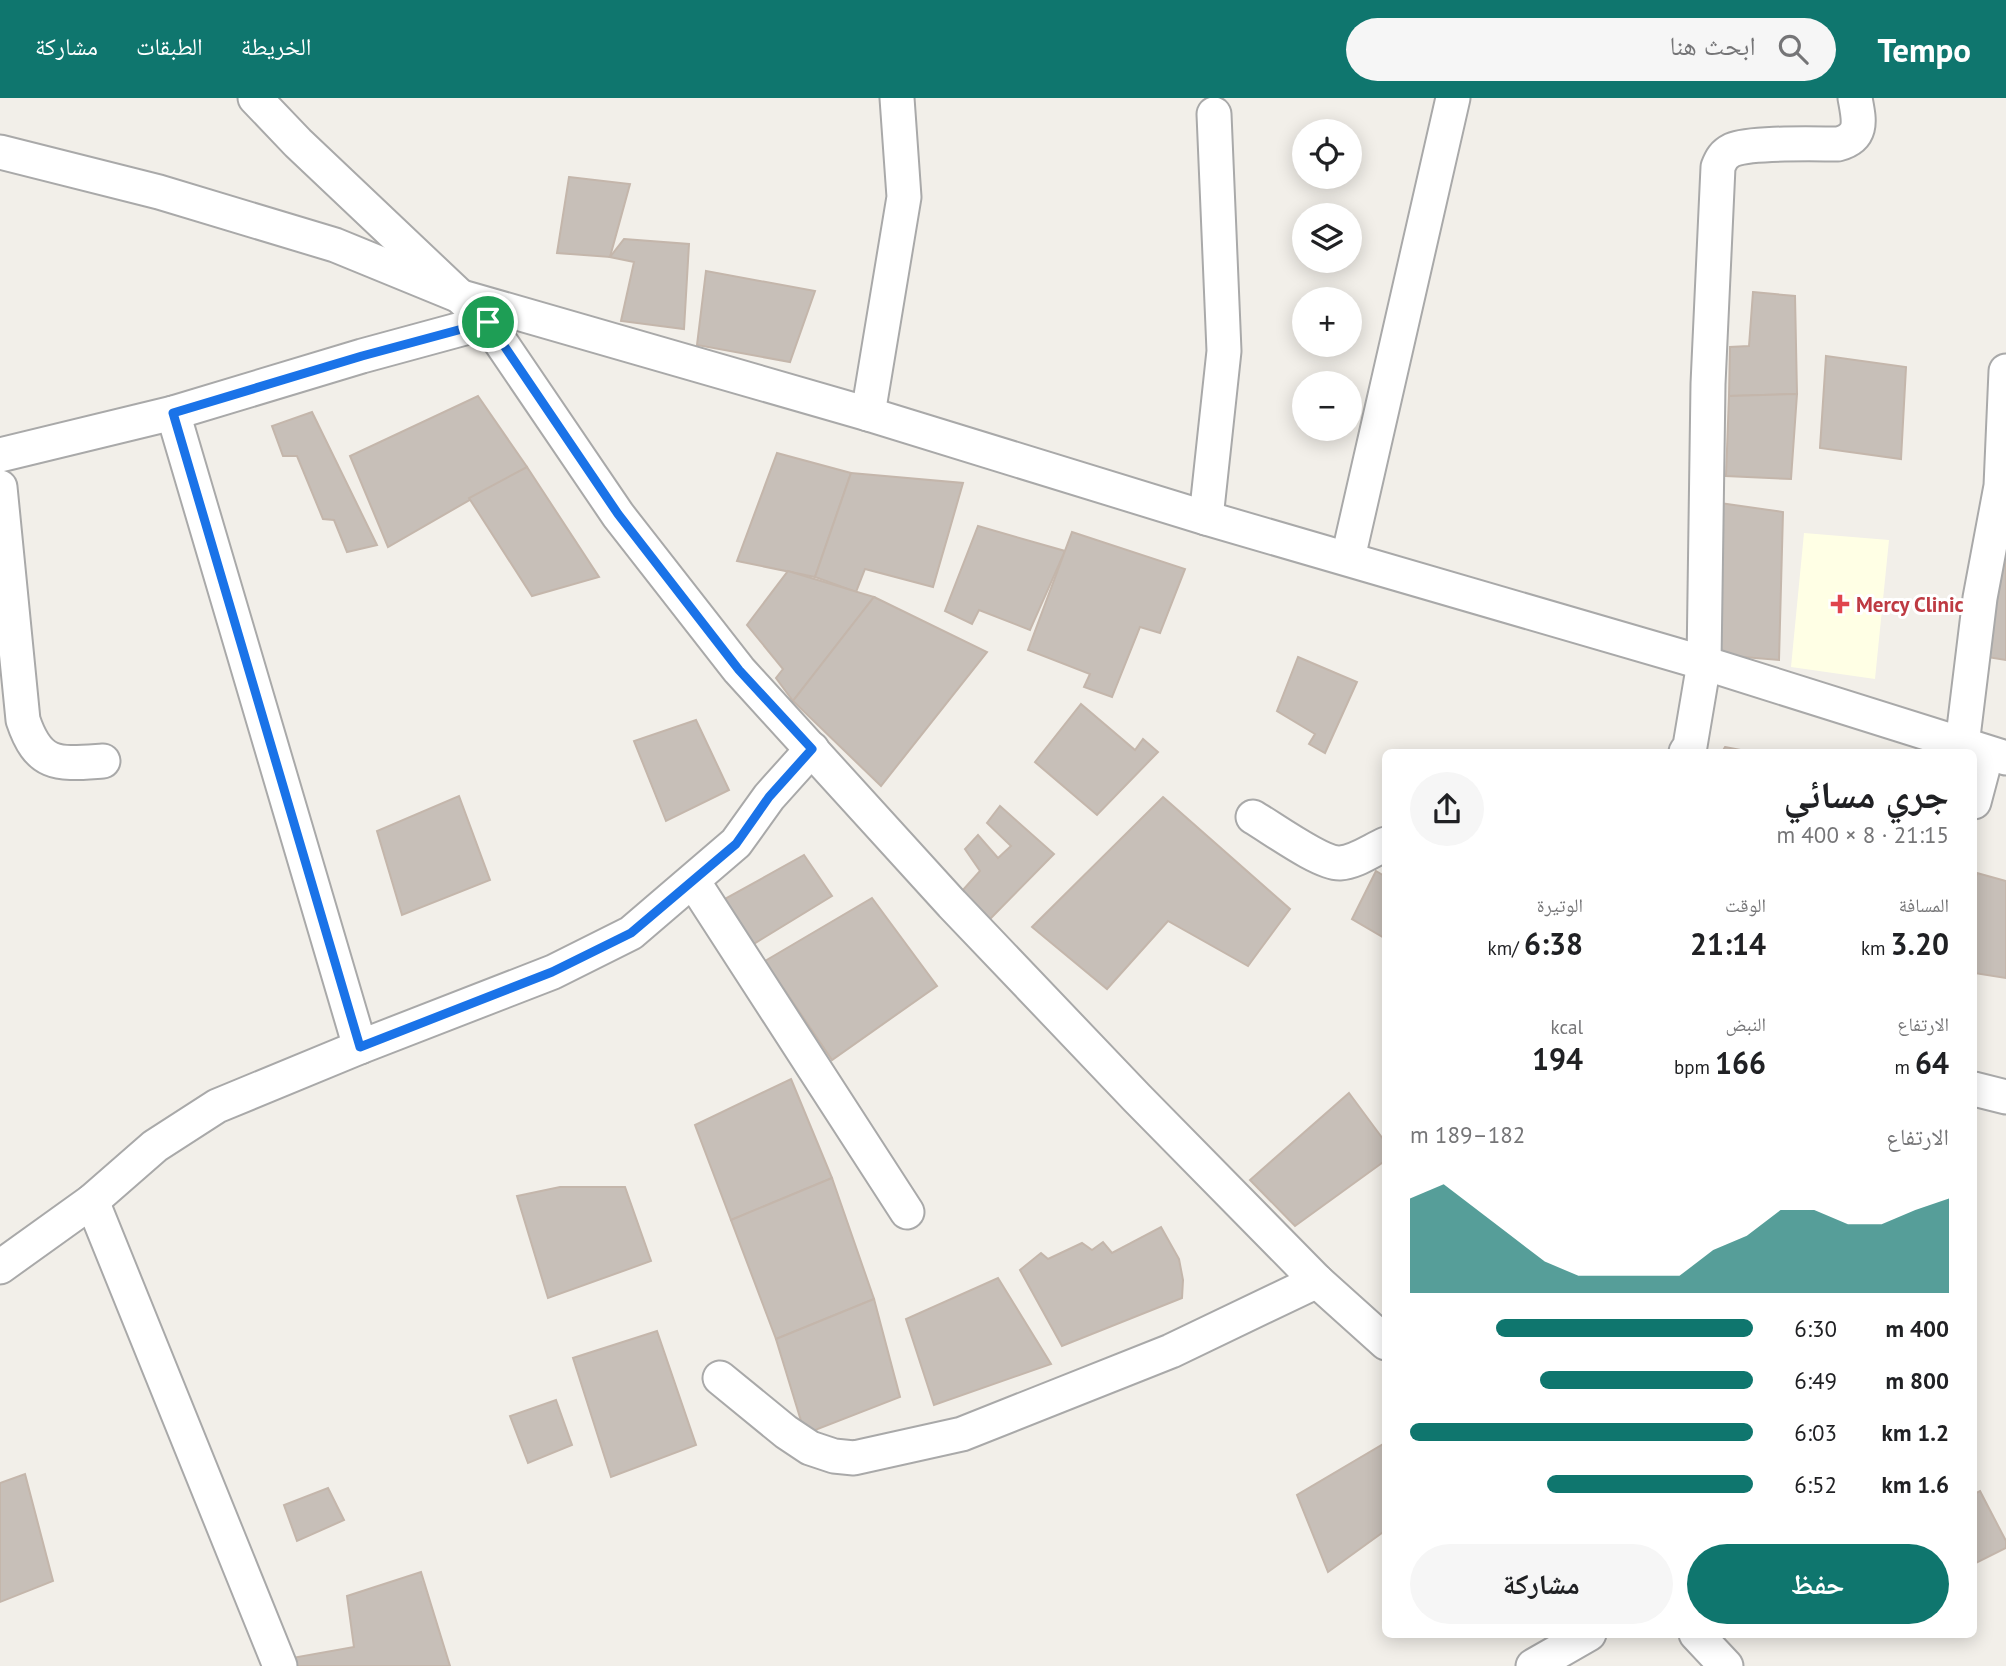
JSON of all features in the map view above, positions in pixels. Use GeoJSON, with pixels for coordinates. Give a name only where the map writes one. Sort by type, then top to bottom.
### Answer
{"type":"FeatureCollection","features":[{"type":"Feature","properties":{"kind":"street"},"geometry":{"type":"LineString","coordinates":[[255,98],[298,143],[488,322],[618,514],[739,670],[952,904],[1137,1098],[1317,1281],[1382,1339]]}},
{"type":"Feature","properties":{"kind":"street"},"geometry":{"type":"LineString","coordinates":[[868,414],[904,197],[897,98]]}},
{"type":"Feature","properties":{"kind":"street"},"geometry":{"type":"LineString","coordinates":[[1348,558],[1453,98]]}},
{"type":"Feature","properties":{"kind":"street"},"geometry":{"type":"LineString","coordinates":[[1688,749],[1704,663],[1708,384],[1718,167],[1722,156],[1733,149],[1771,145],[1838,144],[1848,141],[1856,132],[1859,120],[1855,98]]}},
{"type":"Feature","properties":{"kind":"street"},"geometry":{"type":"LineString","coordinates":[[1206,518],[1224,351],[1214,114]]}},
{"type":"Feature","properties":{"kind":"street"},"geometry":{"type":"LineString","coordinates":[[0,152],[159,192],[335,245],[463,297],[868,414],[1206,518],[1704,663],[1976,749]]}},
{"type":"Feature","properties":{"kind":"street"},"geometry":{"type":"LineString","coordinates":[[0,454],[173,413],[362,356],[488,322]]}},
{"type":"Feature","properties":{"kind":"street"},"geometry":{"type":"LineString","coordinates":[[1977,788],[1985,752],[1980,598],[2001,486],[2006,371]]}},
{"type":"Feature","properties":{"kind":"street"},"geometry":{"type":"LineString","coordinates":[[173,413],[360,1047]]}},
{"type":"Feature","properties":{"kind":"street"},"geometry":{"type":"LineString","coordinates":[[0,487],[23,720],[30,741],[43,755],[64,763],[103,761]]}},
{"type":"Feature","properties":{"kind":"street"},"geometry":{"type":"LineString","coordinates":[[0,1267],[92,1201],[155,1146],[217,1106],[552,972],[631,933],[736,844],[769,797],[812,749]]}},
{"type":"Feature","properties":{"kind":"street"},"geometry":{"type":"LineString","coordinates":[[1253,817],[1321,858],[1338,863],[1350,861],[1382,846]]}},
{"type":"Feature","properties":{"kind":"street"},"geometry":{"type":"LineString","coordinates":[[694,881],[907,1212]]}},
{"type":"Feature","properties":{"kind":"street"},"geometry":{"type":"LineString","coordinates":[[1977,1090],[2006,1097]]}},
{"type":"Feature","properties":{"kind":"street"},"geometry":{"type":"LineString","coordinates":[[92,1201],[280,1666]]}},
{"type":"Feature","properties":{"kind":"street"},"geometry":{"type":"LineString","coordinates":[[720,1378],[786,1432],[810,1448],[834,1456],[854,1458],[962,1434],[1171,1351],[1317,1281]]}},
{"type":"Feature","properties":{"kind":"street"},"geometry":{"type":"LineString","coordinates":[[1533,1666],[1582,1638]]}},
{"type":"Feature","properties":{"kind":"street"},"geometry":{"type":"LineString","coordinates":[[1700,1638],[1726,1666]]}},
{"type":"Feature","properties":{"kind":"shaded area","name":"Mercy Clinic"},"geometry":{"type":"Polygon","coordinates":[[[1804,533],[1889,540],[1875,679],[1791,667],[1804,533]]]}},
{"type":"Feature","properties":{"kind":"building"},"geometry":{"type":"Polygon","coordinates":[[[569,177],[630,184],[610,257],[557,253],[569,177]]]}},
{"type":"Feature","properties":{"kind":"building"},"geometry":{"type":"Polygon","coordinates":[[[624,239],[689,244],[684,329],[621,321],[634,262],[610,257],[624,239]]]}},
{"type":"Feature","properties":{"kind":"building"},"geometry":{"type":"Polygon","coordinates":[[[706,271],[815,291],[790,362],[697,345],[706,271]]]}},
{"type":"Feature","properties":{"kind":"building"},"geometry":{"type":"Polygon","coordinates":[[[1753,292],[1795,296],[1797,394],[1729,396],[1730,347],[1749,346],[1753,292]]]}},
{"type":"Feature","properties":{"kind":"building"},"geometry":{"type":"Polygon","coordinates":[[[1826,356],[1906,367],[1901,459],[1820,448],[1826,356]]]}},
{"type":"Feature","properties":{"kind":"building"},"geometry":{"type":"Polygon","coordinates":[[[1797,394],[1791,479],[1726,476],[1729,396],[1797,394]]]}},
{"type":"Feature","properties":{"kind":"building"},"geometry":{"type":"Polygon","coordinates":[[[478,396],[527,467],[388,547],[350,456],[478,396]]]}},
{"type":"Feature","properties":{"kind":"building"},"geometry":{"type":"Polygon","coordinates":[[[312,412],[377,545],[347,552],[334,520],[323,519],[297,456],[283,456],[272,426],[312,412]]]}},
{"type":"Feature","properties":{"kind":"building"},"geometry":{"type":"Polygon","coordinates":[[[777,453],[851,473],[815,577],[737,561],[777,453]]]}},
{"type":"Feature","properties":{"kind":"building"},"geometry":{"type":"Polygon","coordinates":[[[527,467],[599,577],[532,596],[469,498],[527,467]]]}},
{"type":"Feature","properties":{"kind":"building"},"geometry":{"type":"Polygon","coordinates":[[[851,473],[963,483],[933,587],[865,569],[856,592],[815,577],[851,473]]]}},
{"type":"Feature","properties":{"kind":"building"},"geometry":{"type":"Polygon","coordinates":[[[1720,503],[1783,512],[1779,660],[1719,655],[1720,503]]]}},
{"type":"Feature","properties":{"kind":"building"},"geometry":{"type":"Polygon","coordinates":[[[978,526],[1065,551],[1030,630],[979,610],[972,624],[945,611],[978,526]]]}},
{"type":"Feature","properties":{"kind":"building"},"geometry":{"type":"Polygon","coordinates":[[[1072,532],[1185,569],[1160,633],[1140,627],[1112,697],[1084,687],[1090,674],[1028,650],[1072,532]]]}},
{"type":"Feature","properties":{"kind":"building"},"geometry":{"type":"Polygon","coordinates":[[[2006,535],[2006,660],[1981,656],[2006,535]]]}},
{"type":"Feature","properties":{"kind":"building"},"geometry":{"type":"Polygon","coordinates":[[[788,571],[874,597],[793,701],[776,678],[783,669],[747,625],[788,571]]]}},
{"type":"Feature","properties":{"kind":"building"},"geometry":{"type":"Polygon","coordinates":[[[874,597],[987,652],[881,786],[793,701],[874,597]]]}},
{"type":"Feature","properties":{"kind":"building"},"geometry":{"type":"Polygon","coordinates":[[[1298,657],[1357,682],[1325,753],[1309,744],[1315,734],[1277,711],[1298,657]]]}},
{"type":"Feature","properties":{"kind":"building"},"geometry":{"type":"Polygon","coordinates":[[[1081,704],[1135,750],[1143,739],[1158,752],[1097,815],[1035,762],[1081,704]]]}},
{"type":"Feature","properties":{"kind":"building"},"geometry":{"type":"Polygon","coordinates":[[[696,720],[729,790],[666,821],[634,741],[696,720]]]}},
{"type":"Feature","properties":{"kind":"building"},"geometry":{"type":"Polygon","coordinates":[[[459,796],[490,880],[402,915],[377,831],[459,796]]]}},
{"type":"Feature","properties":{"kind":"building"},"geometry":{"type":"Polygon","coordinates":[[[1163,797],[1290,909],[1248,966],[1168,921],[1107,989],[1032,927],[1163,797]]]}},
{"type":"Feature","properties":{"kind":"building"},"geometry":{"type":"Polygon","coordinates":[[[1000,806],[1054,854],[990,919],[962,891],[980,871],[965,849],[978,835],[998,858],[1011,846],[987,823],[1000,806]]]}},
{"type":"Feature","properties":{"kind":"building"},"geometry":{"type":"Polygon","coordinates":[[[804,855],[832,896],[752,945],[725,899],[804,855]]]}},
{"type":"Feature","properties":{"kind":"building"},"geometry":{"type":"Polygon","coordinates":[[[1376,871],[1382,875],[1382,937],[1352,919],[1376,871]]]}},
{"type":"Feature","properties":{"kind":"building"},"geometry":{"type":"Polygon","coordinates":[[[1977,873],[2006,881],[2006,978],[1977,973],[1977,873]]]}},
{"type":"Feature","properties":{"kind":"building"},"geometry":{"type":"Polygon","coordinates":[[[872,898],[937,986],[832,1060],[765,961],[872,898]]]}},
{"type":"Feature","properties":{"kind":"building"},"geometry":{"type":"Polygon","coordinates":[[[791,1079],[832,1178],[731,1220],[695,1125],[791,1079]]]}},
{"type":"Feature","properties":{"kind":"building"},"geometry":{"type":"Polygon","coordinates":[[[1349,1093],[1382,1138],[1382,1163],[1295,1226],[1250,1180],[1349,1093]]]}},
{"type":"Feature","properties":{"kind":"building"},"geometry":{"type":"Polygon","coordinates":[[[832,1178],[874,1299],[776,1339],[731,1220],[832,1178]]]}},
{"type":"Feature","properties":{"kind":"building"},"geometry":{"type":"Polygon","coordinates":[[[560,1187],[625,1187],[651,1261],[548,1298],[517,1196],[560,1187]]]}},
{"type":"Feature","properties":{"kind":"building"},"geometry":{"type":"Polygon","coordinates":[[[1161,1227],[1179,1259],[1183,1280],[1182,1298],[1062,1346],[1020,1270],[1041,1253],[1048,1259],[1082,1243],[1092,1250],[1103,1242],[1112,1253],[1161,1227]]]}},
{"type":"Feature","properties":{"kind":"building"},"geometry":{"type":"Polygon","coordinates":[[[998,1278],[1051,1364],[934,1405],[906,1319],[998,1278]]]}},
{"type":"Feature","properties":{"kind":"building"},"geometry":{"type":"Polygon","coordinates":[[[874,1299],[900,1397],[805,1434],[776,1339],[874,1299]]]}},
{"type":"Feature","properties":{"kind":"building"},"geometry":{"type":"Polygon","coordinates":[[[657,1331],[696,1445],[611,1477],[573,1358],[657,1331]]]}},
{"type":"Feature","properties":{"kind":"building"},"geometry":{"type":"Polygon","coordinates":[[[556,1400],[572,1445],[528,1463],[510,1416],[556,1400]]]}},
{"type":"Feature","properties":{"kind":"building"},"geometry":{"type":"Polygon","coordinates":[[[1382,1445],[1382,1533],[1328,1572],[1297,1495],[1382,1445]]]}},
{"type":"Feature","properties":{"kind":"building"},"geometry":{"type":"Polygon","coordinates":[[[25,1474],[53,1581],[0,1602],[0,1483],[25,1474]]]}},
{"type":"Feature","properties":{"kind":"building"},"geometry":{"type":"Polygon","coordinates":[[[328,1488],[344,1520],[297,1541],[284,1505],[328,1488]]]}},
{"type":"Feature","properties":{"kind":"building"},"geometry":{"type":"Polygon","coordinates":[[[1980,1491],[2006,1541],[2006,1548],[1977,1562],[1977,1492],[1980,1491]]]}},
{"type":"Feature","properties":{"kind":"building"},"geometry":{"type":"Polygon","coordinates":[[[421,1572],[450,1666],[292,1666],[292,1658],[354,1647],[347,1596],[421,1572]]]}},
{"type":"Feature","properties":{"kind":"place","name":"Mercy Clinic"},"geometry":{"type":"Point","coordinates":[1840,604]}},
{"type":"Feature","properties":{"kind":"route"},"geometry":{"type":"LineString","coordinates":[[488,322],[618,514],[739,670],[812,749],[769,797],[736,844],[631,933],[552,972],[360,1047],[173,413],[362,356],[488,322]]}}]}
